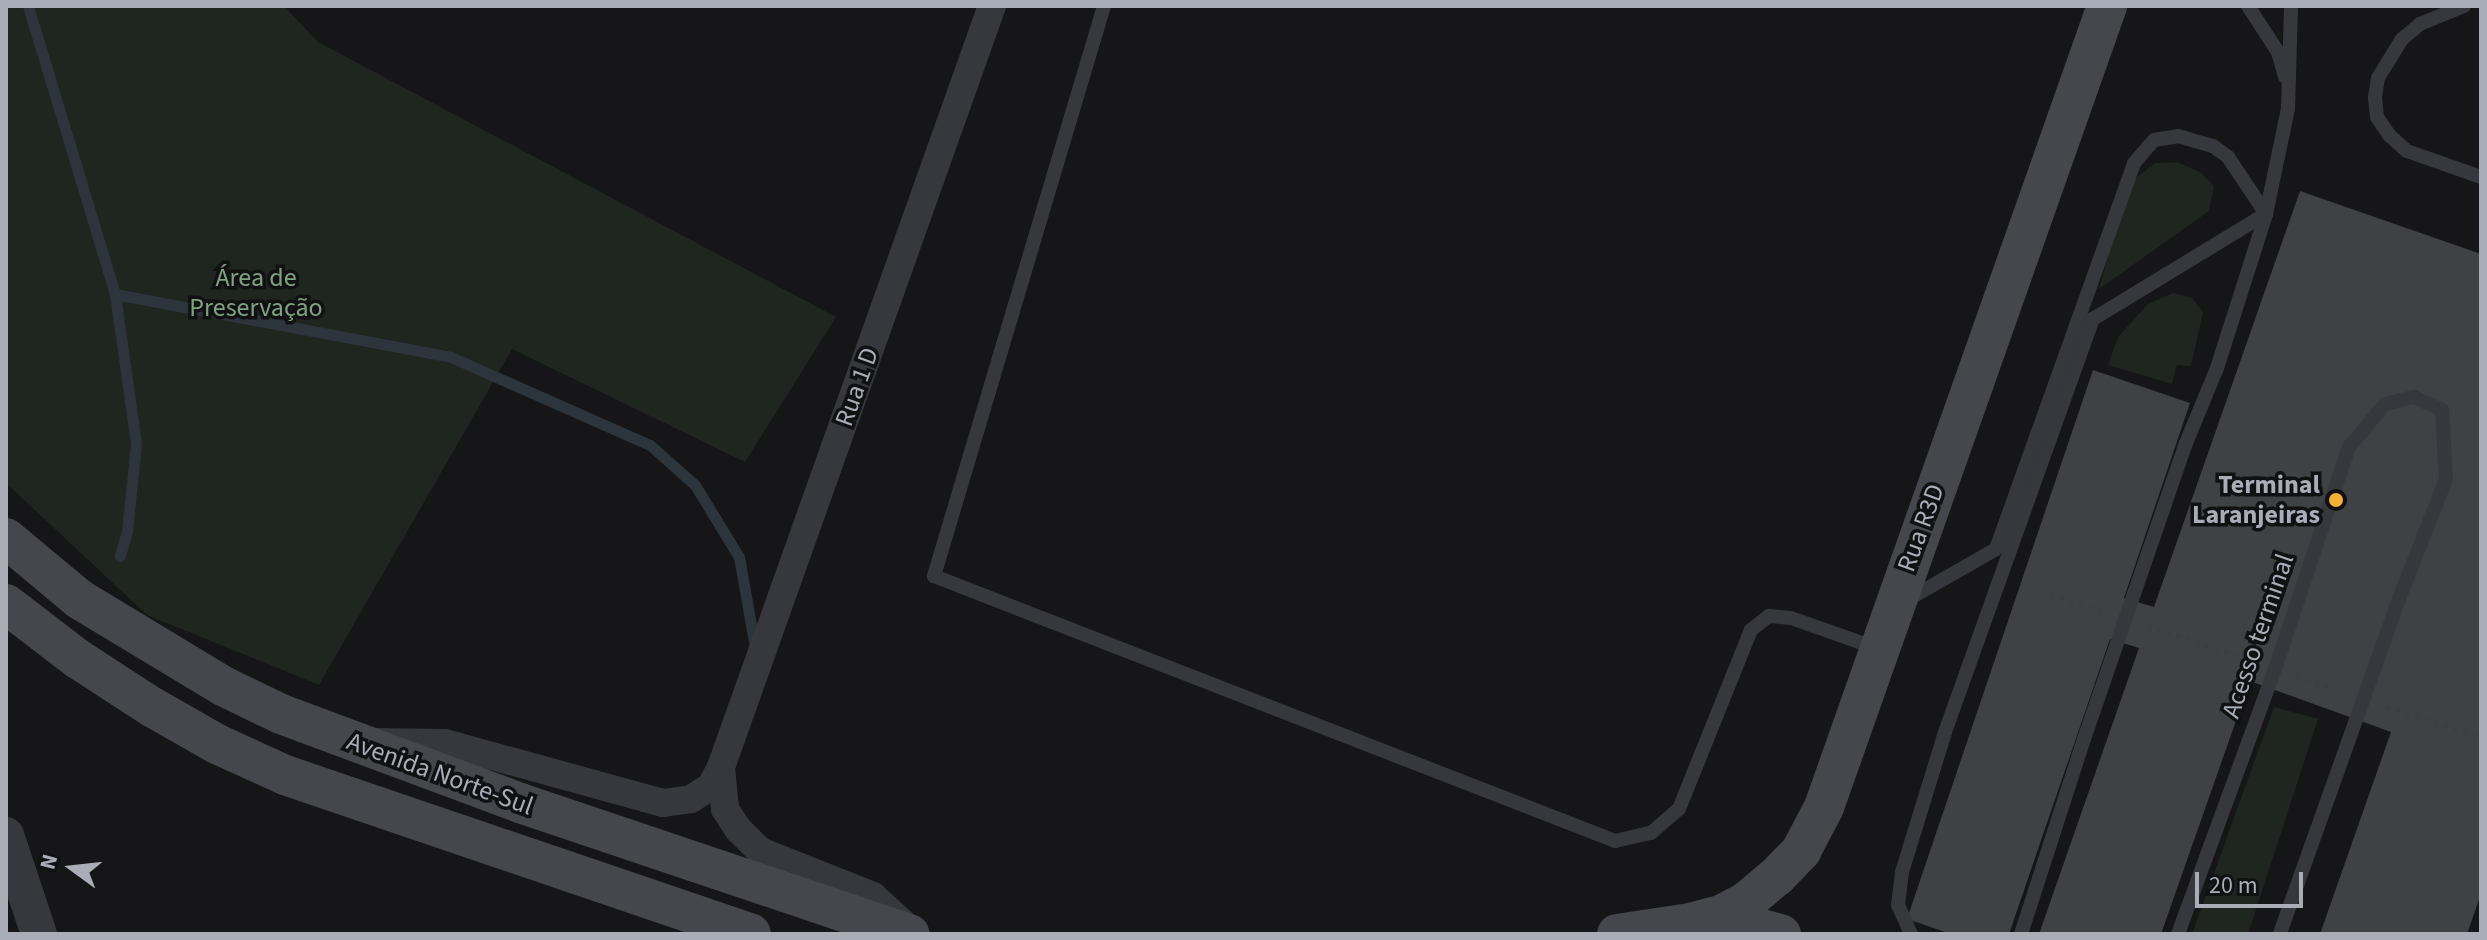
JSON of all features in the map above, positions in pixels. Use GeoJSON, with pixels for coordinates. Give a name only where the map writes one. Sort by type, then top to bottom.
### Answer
{"type":"FeatureCollection","features":[{"type":"Feature","properties":{"kind":"main road","name":"Rua R3D"},"geometry":{"type":"LineString","coordinates":[[1617,934],[1690,923],[1723,914],[1747,901],[1801,851],[1824,807],[2107,6]]}},
{"type":"Feature","properties":{"kind":"main road","name":"Avenida Norte-Sul"},"geometry":{"type":"LineString","coordinates":[[6,538],[79,599],[160,650],[223,686],[351,743],[912,934]]}},
{"type":"Feature","properties":{"kind":"main road","name":"Avenida Norte-Sul"},"geometry":{"type":"LineString","coordinates":[[6,604],[78,659],[152,707],[217,744],[285,775],[751,934]]}},
{"type":"Feature","properties":{"kind":"main road"},"geometry":{"type":"LineString","coordinates":[[1690,923],[1754,927],[1781,934]]}},
{"type":"Feature","properties":{"kind":"street","name":"Rua 1 D"},"geometry":{"type":"LineString","coordinates":[[351,743],[445,743],[663,803],[691,799],[711,786],[721,767],[992,6]]}},
{"type":"Feature","properties":{"kind":"street","name":"Rua 1 D"},"geometry":{"type":"LineString","coordinates":[[721,767],[725,809],[738,829],[760,851],[873,896],[912,934]]}},
{"type":"Feature","properties":{"kind":"street"},"geometry":{"type":"LineString","coordinates":[[6,835],[39,934]]}},
{"type":"Feature","properties":{"kind":"lane"},"geometry":{"type":"LineString","coordinates":[[1104,6],[934,576],[1615,841],[1651,833],[1679,809],[1751,630],[1769,616],[1791,618],[1879,649]]}},
{"type":"Feature","properties":{"kind":"lane"},"geometry":{"type":"LineString","coordinates":[[2248,6],[2278,52],[2286,80],[2288,109]]}},
{"type":"Feature","properties":{"kind":"lane"},"geometry":{"type":"LineString","coordinates":[[2021,934],[2186,443],[2217,368],[2266,214],[2288,109],[2291,6]]}},
{"type":"Feature","properties":{"kind":"lane"},"geometry":{"type":"LineString","coordinates":[[2464,6],[2420,24],[2402,39],[2378,78],[2375,98],[2377,117],[2389,135],[2407,151],[2481,177]]}},
{"type":"Feature","properties":{"kind":"lane"},"geometry":{"type":"LineString","coordinates":[[1893,608],[1996,549],[2134,163],[2154,140],[2178,136],[2213,146],[2228,157],[2266,214]]}},
{"type":"Feature","properties":{"kind":"lane"},"geometry":{"type":"LineString","coordinates":[[1911,934],[1898,905],[1906,857],[1945,732],[2093,319],[2266,214]]}},
{"type":"Feature","properties":{"kind":"lane","name":"Acesso terminal"},"geometry":{"type":"LineString","coordinates":[[2178,934],[2275,669],[2318,532],[2349,447],[2385,404],[2414,397],[2442,410],[2446,479],[2399,599],[2280,934]]}},
{"type":"Feature","properties":{"kind":"green space","name":"Área de Preservação"},"geometry":{"type":"Polygon","coordinates":[[[6,6],[284,6],[318,42],[836,317],[745,462],[512,349],[319,685],[147,615],[6,483],[6,6]]]}},
{"type":"Feature","properties":{"kind":"green space"},"geometry":{"type":"Polygon","coordinates":[[[2177,162],[2200,172],[2214,186],[2209,211],[2099,289],[2129,184],[2155,163],[2177,162]]]}},
{"type":"Feature","properties":{"kind":"green space"},"geometry":{"type":"Polygon","coordinates":[[[2173,293],[2192,298],[2203,312],[2191,366],[2177,365],[2172,384],[2108,365],[2118,337],[2148,304],[2173,293]]]}},
{"type":"Feature","properties":{"kind":"green space"},"geometry":{"type":"Polygon","coordinates":[[[2274,707],[2318,719],[2248,934],[2192,934],[2274,707]]]}},
{"type":"Feature","properties":{"kind":"building","name":"Terminal Laranjeiras"},"geometry":{"type":"Polygon","coordinates":[[[2300,191],[2481,254],[2481,894],[2467,934],[2320,934],[2391,732],[2250,681],[2161,934],[2039,934],[2139,648],[2110,639],[2009,934],[1951,934],[1907,919],[2093,370],[2190,403],[2124,598],[2154,607],[2300,191]]]}},
{"type":"Feature","properties":{"kind":"waterway"},"geometry":{"type":"LineString","coordinates":[[28,6],[115,294],[136,444],[127,531],[120,556]]}},
{"type":"Feature","properties":{"kind":"waterway"},"geometry":{"type":"LineString","coordinates":[[115,294],[451,357],[650,445],[695,485],[739,557],[755,647]]}},
{"type":"Feature","properties":{"kind":"place","name":"Terminal Laranjeiras"},"geometry":{"type":"Point","coordinates":[2336,500]}}]}
